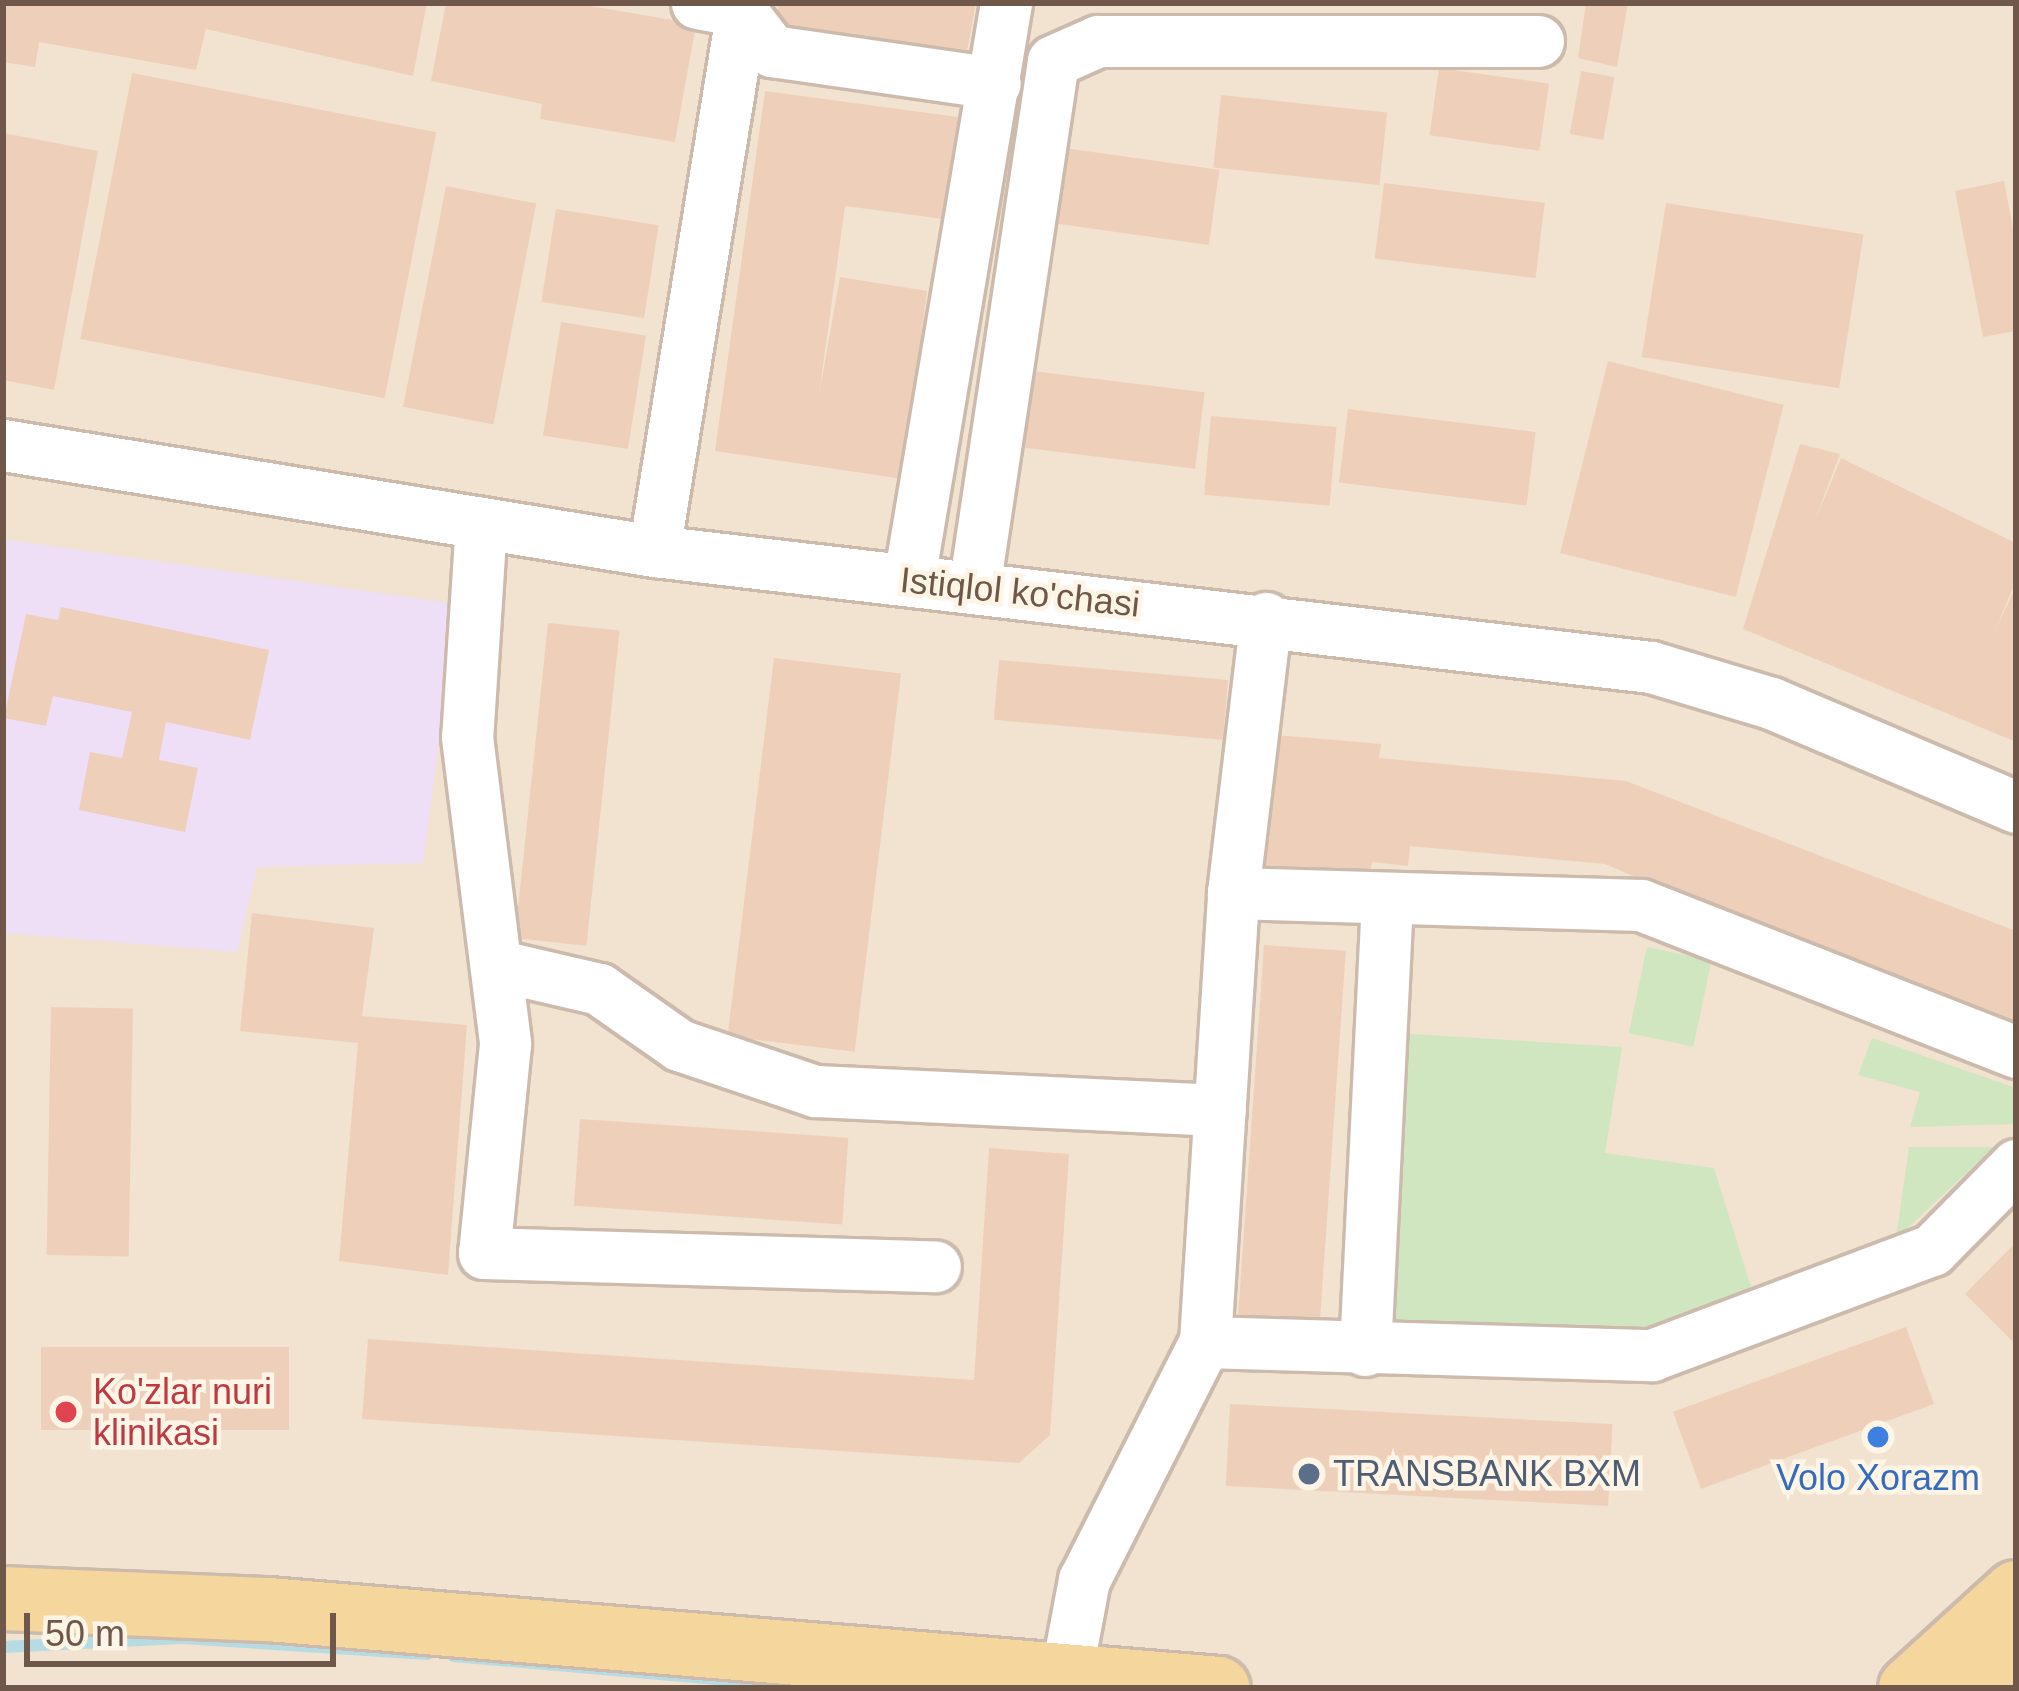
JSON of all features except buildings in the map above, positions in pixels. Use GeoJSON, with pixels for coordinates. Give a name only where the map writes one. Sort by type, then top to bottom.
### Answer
{"type":"FeatureCollection","features":[{"type":"Feature","properties":{"kind":"main road"},"geometry":{"type":"LineString","coordinates":[[1910,1688],[2016,1592]]}},
{"type":"Feature","properties":{"kind":"main road"},"geometry":{"type":"LineString","coordinates":[[3,1598],[268,1609],[1218,1688]]}},
{"type":"Feature","properties":{"kind":"main road"},"geometry":{"type":"LineString","coordinates":[[1992,1688],[2016,1665]]}},
{"type":"Feature","properties":{"kind":"street"},"geometry":{"type":"LineString","coordinates":[[909,580],[1006,3]]}},
{"type":"Feature","properties":{"kind":"street"},"geometry":{"type":"LineString","coordinates":[[727,6],[772,51],[995,83]]}},
{"type":"Feature","properties":{"kind":"street"},"geometry":{"type":"LineString","coordinates":[[654,551],[727,6]]}},
{"type":"Feature","properties":{"kind":"street"},"geometry":{"type":"LineString","coordinates":[[974,588],[1054,61],[1098,41],[1538,41]]}},
{"type":"Feature","properties":{"kind":"street","name":"Istiqlol ko'chasi"},"geometry":{"type":"LineString","coordinates":[[3,446],[654,551],[1266,618],[1651,667],[1771,703],[2016,807]]}},
{"type":"Feature","properties":{"kind":"street"},"geometry":{"type":"LineString","coordinates":[[481,523],[467,737],[505,1044],[484,1253],[935,1266]]}},
{"type":"Feature","properties":{"kind":"street"},"geometry":{"type":"LineString","coordinates":[[1066,1675],[1084,1580],[1205,1342],[1233,893],[1266,618]]}},
{"type":"Feature","properties":{"kind":"street"},"geometry":{"type":"LineString","coordinates":[[1233,893],[1387,903],[1641,905],[2016,1052]]}},
{"type":"Feature","properties":{"kind":"street"},"geometry":{"type":"LineString","coordinates":[[1365,1350],[1387,903]]}},
{"type":"Feature","properties":{"kind":"street"},"geometry":{"type":"LineString","coordinates":[[496,965],[599,989],[679,1045],[815,1090],[1220,1110]]}},
{"type":"Feature","properties":{"kind":"street"},"geometry":{"type":"LineString","coordinates":[[1205,1342],[1652,1355],[1932,1250],[2016,1165]]}},
{"type":"Feature","properties":{"kind":"shaded area"},"geometry":{"type":"Polygon","coordinates":[[[3,3],[2016,3],[2016,1688],[3,1688],[3,3]]]}},
{"type":"Feature","properties":{"kind":"shaded area"},"geometry":{"type":"Polygon","coordinates":[[[3,539],[457,604],[423,863],[257,867],[237,952],[5,933],[3,539]]]}},
{"type":"Feature","properties":{"kind":"green space"},"geometry":{"type":"Polygon","coordinates":[[[1647,947],[1712,961],[1693,1047],[1629,1033],[1647,947]]]}},
{"type":"Feature","properties":{"kind":"green space"},"geometry":{"type":"Polygon","coordinates":[[[1396,1033],[1622,1047],[1605,1153],[1714,1168],[1755,1300],[1621,1339],[1373,1331],[1396,1033]]]}},
{"type":"Feature","properties":{"kind":"green space"},"geometry":{"type":"Polygon","coordinates":[[[1872,1038],[2016,1088],[2016,1124],[1910,1127],[1920,1092],[1858,1075],[1872,1038]]]}},
{"type":"Feature","properties":{"kind":"green space"},"geometry":{"type":"Polygon","coordinates":[[[1909,1147],[1994,1147],[1896,1239],[1909,1147]]]}},
{"type":"Feature","properties":{"kind":"waterway"},"geometry":{"type":"LineString","coordinates":[[3,1647],[181,1638],[427,1654]]}},
{"type":"Feature","properties":{"kind":"waterway"},"geometry":{"type":"LineString","coordinates":[[453,1656],[820,1688]]}},
{"type":"Feature","properties":{"kind":"place","name":"Ko'zlar nuri klinikasi"},"geometry":{"type":"Point","coordinates":[66,1412]}},
{"type":"Feature","properties":{"kind":"place","name":"Volo Xorazm"},"geometry":{"type":"Point","coordinates":[1878,1437]}},
{"type":"Feature","properties":{"kind":"place","name":"TRANSBANK BXM"},"geometry":{"type":"Point","coordinates":[1309,1474]}}]}
